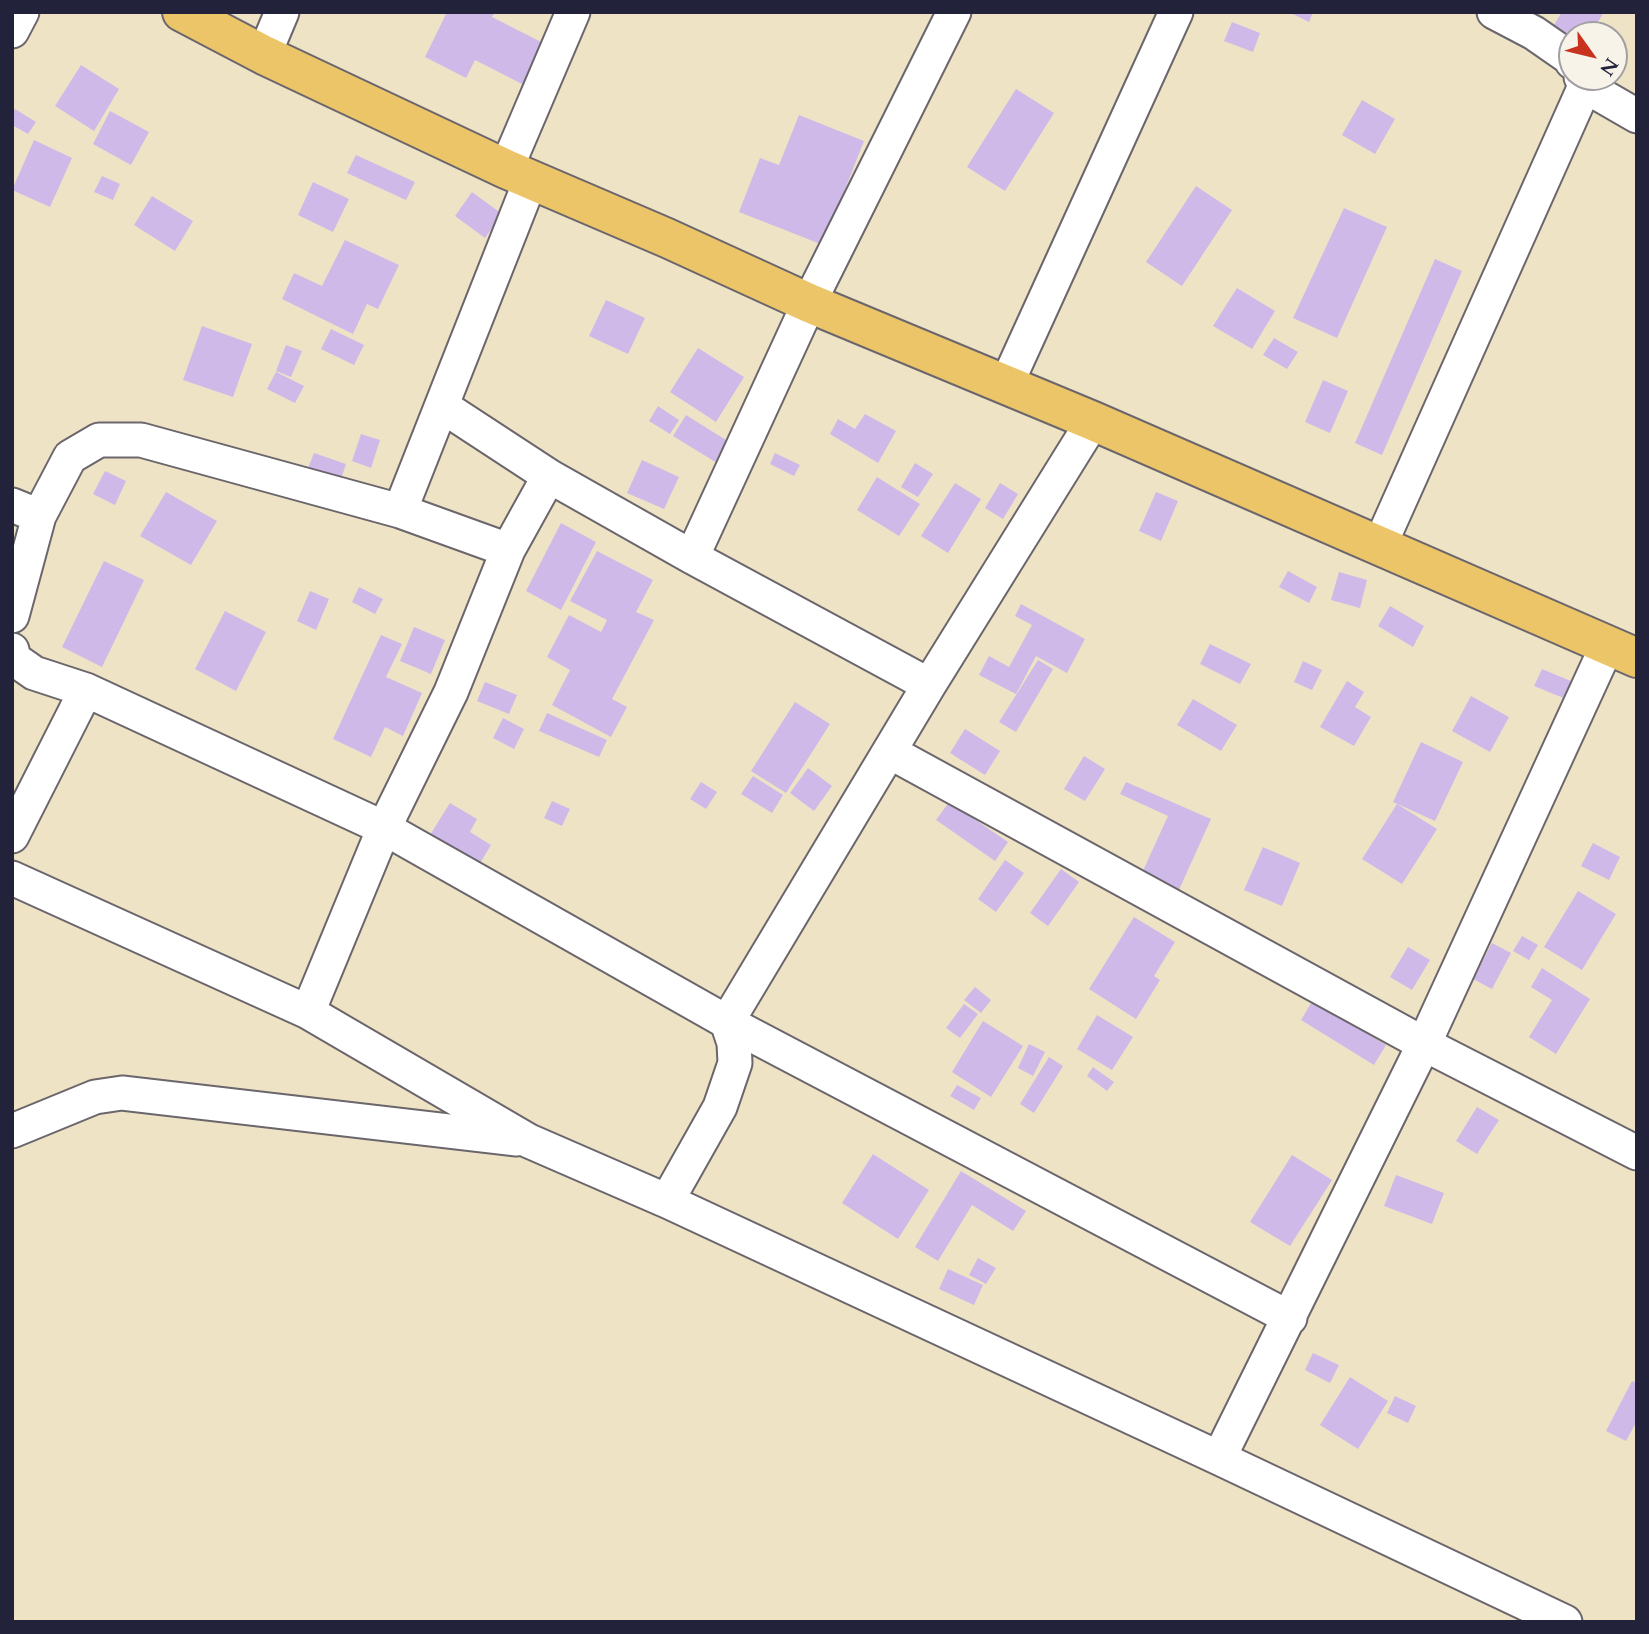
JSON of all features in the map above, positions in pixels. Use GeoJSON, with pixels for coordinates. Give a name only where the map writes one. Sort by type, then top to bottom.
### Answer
{"type":"FeatureCollection","features":[{"type":"Feature","properties":{"kind":"main road"},"geometry":{"type":"LineString","coordinates":[[182,12],[264,55],[519,174],[809,303],[1093,421],[1622,652]]}},
{"type":"Feature","properties":{"kind":"street"},"geometry":{"type":"LineString","coordinates":[[12,31],[22,12]]}},
{"type":"Feature","properties":{"kind":"street"},"geometry":{"type":"LineString","coordinates":[[264,55],[282,12]]}},
{"type":"Feature","properties":{"kind":"street"},"geometry":{"type":"LineString","coordinates":[[400,511],[442,406],[573,12]]}},
{"type":"Feature","properties":{"kind":"street"},"geometry":{"type":"LineString","coordinates":[[692,557],[809,303],[954,12]]}},
{"type":"Feature","properties":{"kind":"street"},"geometry":{"type":"LineString","coordinates":[[1006,385],[1176,12]]}},
{"type":"Feature","properties":{"kind":"street"},"geometry":{"type":"LineString","coordinates":[[1494,12],[1534,33],[1558,50]]}},
{"type":"Feature","properties":{"kind":"street"},"geometry":{"type":"LineString","coordinates":[[1379,547],[1572,91]]}},
{"type":"Feature","properties":{"kind":"street"},"geometry":{"type":"LineString","coordinates":[[1602,91],[1637,116]]}},
{"type":"Feature","properties":{"kind":"street"},"geometry":{"type":"LineString","coordinates":[[442,406],[549,477],[929,685]]}},
{"type":"Feature","properties":{"kind":"street"},"geometry":{"type":"LineString","coordinates":[[727,1022],[929,685],[1093,421]]}},
{"type":"Feature","properties":{"kind":"street"},"geometry":{"type":"LineString","coordinates":[[12,616],[25,511],[70,457],[99,440],[141,440],[400,511],[508,550]]}},
{"type":"Feature","properties":{"kind":"street"},"geometry":{"type":"LineString","coordinates":[[308,1012],[384,828],[451,692],[508,550],[549,477]]}},
{"type":"Feature","properties":{"kind":"street"},"geometry":{"type":"LineString","coordinates":[[12,650],[14,659],[34,673],[86,690],[384,828],[727,1022],[1290,1318]]}},
{"type":"Feature","properties":{"kind":"street"},"geometry":{"type":"LineString","coordinates":[[1219,1458],[1622,652]]}},
{"type":"Feature","properties":{"kind":"street"},"geometry":{"type":"LineString","coordinates":[[12,836],[86,690]]}},
{"type":"Feature","properties":{"kind":"street"},"geometry":{"type":"LineString","coordinates":[[890,752],[1424,1044],[1637,1153]]}},
{"type":"Feature","properties":{"kind":"street"},"geometry":{"type":"LineString","coordinates":[[12,878],[308,1012],[530,1141],[667,1201],[1565,1622]]}},
{"type":"Feature","properties":{"kind":"street"},"geometry":{"type":"LineString","coordinates":[[667,1201],[720,1107],[735,1063],[734,1042],[727,1022]]}},
{"type":"Feature","properties":{"kind":"street"},"geometry":{"type":"LineString","coordinates":[[12,1130],[95,1097],[122,1093],[530,1141]]}},
{"type":"Feature","properties":{"kind":"building"},"geometry":{"type":"Polygon","coordinates":[[[447,12],[495,12],[492,17],[545,44],[524,85],[475,60],[466,78],[425,57],[447,12]]]}},
{"type":"Feature","properties":{"kind":"building"},"geometry":{"type":"Polygon","coordinates":[[[1289,12],[1313,12],[1309,22],[1289,12]]]}},
{"type":"Feature","properties":{"kind":"building"},"geometry":{"type":"Polygon","coordinates":[[[1562,12],[1604,12],[1599,21],[1558,21],[1558,32],[1552,28],[1562,12]]]}},
{"type":"Feature","properties":{"kind":"building"},"geometry":{"type":"Polygon","coordinates":[[[1232,22],[1260,33],[1253,52],[1224,41],[1232,22]]]}},
{"type":"Feature","properties":{"kind":"building"},"geometry":{"type":"Polygon","coordinates":[[[81,65],[119,89],[94,131],[55,106],[81,65]]]}},
{"type":"Feature","properties":{"kind":"building"},"geometry":{"type":"Polygon","coordinates":[[[1016,89],[1054,113],[1005,191],[967,167],[1016,89]]]}},
{"type":"Feature","properties":{"kind":"building"},"geometry":{"type":"Polygon","coordinates":[[[1362,100],[1395,119],[1375,154],[1342,135],[1362,100]]]}},
{"type":"Feature","properties":{"kind":"building"},"geometry":{"type":"Polygon","coordinates":[[[15,109],[36,122],[28,134],[12,125],[15,109]]]}},
{"type":"Feature","properties":{"kind":"building"},"geometry":{"type":"Polygon","coordinates":[[[110,111],[149,132],[131,165],[93,144],[110,111]]]}},
{"type":"Feature","properties":{"kind":"building"},"geometry":{"type":"Polygon","coordinates":[[[799,115],[864,141],[823,245],[739,212],[760,158],[779,165],[799,115]]]}},
{"type":"Feature","properties":{"kind":"building"},"geometry":{"type":"Polygon","coordinates":[[[34,140],[72,158],[50,207],[12,190],[34,140]]]}},
{"type":"Feature","properties":{"kind":"building"},"geometry":{"type":"Polygon","coordinates":[[[356,155],[415,182],[406,200],[347,173],[356,155]]]}},
{"type":"Feature","properties":{"kind":"building"},"geometry":{"type":"Polygon","coordinates":[[[102,176],[120,184],[113,200],[94,192],[102,176]]]}},
{"type":"Feature","properties":{"kind":"building"},"geometry":{"type":"Polygon","coordinates":[[[313,182],[349,199],[333,232],[298,215],[313,182]]]}},
{"type":"Feature","properties":{"kind":"building"},"geometry":{"type":"Polygon","coordinates":[[[1196,186],[1232,210],[1182,286],[1146,262],[1196,186]]]}},
{"type":"Feature","properties":{"kind":"building"},"geometry":{"type":"Polygon","coordinates":[[[472,192],[502,214],[485,238],[455,216],[472,192]]]}},
{"type":"Feature","properties":{"kind":"building"},"geometry":{"type":"Polygon","coordinates":[[[152,196],[193,221],[175,251],[134,225],[152,196]]]}},
{"type":"Feature","properties":{"kind":"building"},"geometry":{"type":"Polygon","coordinates":[[[1344,208],[1387,227],[1337,338],[1293,318],[1344,208]]]}},
{"type":"Feature","properties":{"kind":"building"},"geometry":{"type":"Polygon","coordinates":[[[345,240],[399,265],[378,309],[367,304],[353,334],[282,299],[294,273],[322,286],[345,240]]]}},
{"type":"Feature","properties":{"kind":"building"},"geometry":{"type":"Polygon","coordinates":[[[1435,259],[1462,271],[1382,455],[1355,443],[1435,259]]]}},
{"type":"Feature","properties":{"kind":"building"},"geometry":{"type":"Polygon","coordinates":[[[1237,288],[1275,311],[1252,349],[1213,326],[1237,288]]]}},
{"type":"Feature","properties":{"kind":"building"},"geometry":{"type":"Polygon","coordinates":[[[606,300],[645,318],[628,354],[589,336],[606,300]]]}},
{"type":"Feature","properties":{"kind":"building"},"geometry":{"type":"Polygon","coordinates":[[[202,326],[252,344],[233,397],[183,380],[202,326]]]}},
{"type":"Feature","properties":{"kind":"building"},"geometry":{"type":"Polygon","coordinates":[[[331,329],[364,345],[354,365],[321,349],[331,329]]]}},
{"type":"Feature","properties":{"kind":"building"},"geometry":{"type":"Polygon","coordinates":[[[1274,338],[1298,352],[1287,369],[1263,355],[1274,338]]]}},
{"type":"Feature","properties":{"kind":"building"},"geometry":{"type":"Polygon","coordinates":[[[286,345],[302,351],[291,377],[276,371],[286,345]]]}},
{"type":"Feature","properties":{"kind":"building"},"geometry":{"type":"Polygon","coordinates":[[[698,348],[744,377],[716,422],[670,392],[698,348]]]}},
{"type":"Feature","properties":{"kind":"building"},"geometry":{"type":"Polygon","coordinates":[[[276,372],[304,386],[295,403],[267,389],[276,372]]]}},
{"type":"Feature","properties":{"kind":"building"},"geometry":{"type":"Polygon","coordinates":[[[1323,380],[1348,391],[1330,433],[1305,422],[1323,380]]]}},
{"type":"Feature","properties":{"kind":"building"},"geometry":{"type":"Polygon","coordinates":[[[658,406],[679,420],[670,434],[649,421],[658,406]]]}},
{"type":"Feature","properties":{"kind":"building"},"geometry":{"type":"Polygon","coordinates":[[[865,414],[896,431],[878,463],[830,434],[838,419],[855,429],[865,414]]]}},
{"type":"Feature","properties":{"kind":"building"},"geometry":{"type":"Polygon","coordinates":[[[686,415],[734,445],[722,466],[673,436],[686,415]]]}},
{"type":"Feature","properties":{"kind":"building"},"geometry":{"type":"Polygon","coordinates":[[[361,434],[380,440],[371,468],[352,461],[361,434]]]}},
{"type":"Feature","properties":{"kind":"building"},"geometry":{"type":"Polygon","coordinates":[[[314,453],[346,464],[341,479],[308,468],[314,453]]]}},
{"type":"Feature","properties":{"kind":"building"},"geometry":{"type":"Polygon","coordinates":[[[775,453],[800,465],[794,476],[770,464],[775,453]]]}},
{"type":"Feature","properties":{"kind":"building"},"geometry":{"type":"Polygon","coordinates":[[[642,460],[679,477],[664,509],[627,493],[642,460]]]}},
{"type":"Feature","properties":{"kind":"building"},"geometry":{"type":"Polygon","coordinates":[[[915,463],[933,474],[918,497],[901,487],[915,463]]]}},
{"type":"Feature","properties":{"kind":"building"},"geometry":{"type":"Polygon","coordinates":[[[105,471],[126,481],[115,505],[93,494],[105,471]]]}},
{"type":"Feature","properties":{"kind":"building"},"geometry":{"type":"Polygon","coordinates":[[[877,477],[920,504],[899,536],[857,510],[877,477]]]}},
{"type":"Feature","properties":{"kind":"building"},"geometry":{"type":"Polygon","coordinates":[[[955,483],[981,499],[948,553],[921,536],[955,483]]]}},
{"type":"Feature","properties":{"kind":"building"},"geometry":{"type":"Polygon","coordinates":[[[1000,483],[1018,494],[1003,519],[985,508],[1000,483]]]}},
{"type":"Feature","properties":{"kind":"building"},"geometry":{"type":"Polygon","coordinates":[[[166,492],[217,521],[191,565],[140,536],[166,492]]]}},
{"type":"Feature","properties":{"kind":"building"},"geometry":{"type":"Polygon","coordinates":[[[1156,492],[1178,501],[1161,541],[1139,531],[1156,492]]]}},
{"type":"Feature","properties":{"kind":"building"},"geometry":{"type":"Polygon","coordinates":[[[561,523],[596,542],[561,610],[526,591],[561,523]]]}},
{"type":"Feature","properties":{"kind":"building"},"geometry":{"type":"Polygon","coordinates":[[[597,551],[653,580],[636,612],[654,620],[612,699],[627,707],[611,737],[552,705],[570,670],[547,657],[569,615],[601,632],[607,620],[570,601],[597,551]]]}},
{"type":"Feature","properties":{"kind":"building"},"geometry":{"type":"Polygon","coordinates":[[[104,561],[144,580],[102,667],[62,647],[104,561]]]}},
{"type":"Feature","properties":{"kind":"building"},"geometry":{"type":"Polygon","coordinates":[[[1288,571],[1317,587],[1309,603],[1279,587],[1288,571]]]}},
{"type":"Feature","properties":{"kind":"building"},"geometry":{"type":"Polygon","coordinates":[[[1339,572],[1367,580],[1360,608],[1331,600],[1339,572]]]}},
{"type":"Feature","properties":{"kind":"building"},"geometry":{"type":"Polygon","coordinates":[[[359,587],[383,599],[375,614],[352,602],[359,587]]]}},
{"type":"Feature","properties":{"kind":"building"},"geometry":{"type":"Polygon","coordinates":[[[310,591],[329,599],[316,630],[297,621],[310,591]]]}},
{"type":"Feature","properties":{"kind":"building"},"geometry":{"type":"Polygon","coordinates":[[[1021,604],[1085,639],[1067,673],[1036,656],[1016,694],[979,675],[989,656],[1009,667],[1032,625],[1015,616],[1021,604]]]}},
{"type":"Feature","properties":{"kind":"building"},"geometry":{"type":"Polygon","coordinates":[[[1390,606],[1424,626],[1413,647],[1378,626],[1390,606]]]}},
{"type":"Feature","properties":{"kind":"building"},"geometry":{"type":"Polygon","coordinates":[[[225,611],[266,632],[236,691],[195,669],[225,611]]]}},
{"type":"Feature","properties":{"kind":"building"},"geometry":{"type":"Polygon","coordinates":[[[414,627],[445,640],[431,674],[400,661],[414,627]]]}},
{"type":"Feature","properties":{"kind":"building"},"geometry":{"type":"Polygon","coordinates":[[[381,635],[402,644],[386,677],[422,693],[403,736],[385,727],[371,757],[333,739],[381,635]]]}},
{"type":"Feature","properties":{"kind":"building"},"geometry":{"type":"Polygon","coordinates":[[[1210,644],[1251,664],[1240,684],[1200,664],[1210,644]]]}},
{"type":"Feature","properties":{"kind":"building"},"geometry":{"type":"Polygon","coordinates":[[[1038,660],[1053,669],[1016,732],[999,722],[1038,660]]]}},
{"type":"Feature","properties":{"kind":"building"},"geometry":{"type":"Polygon","coordinates":[[[1303,661],[1322,670],[1312,690],[1294,682],[1303,661]]]}},
{"type":"Feature","properties":{"kind":"building"},"geometry":{"type":"Polygon","coordinates":[[[1542,669],[1573,682],[1566,699],[1534,686],[1542,669]]]}},
{"type":"Feature","properties":{"kind":"building"},"geometry":{"type":"Polygon","coordinates":[[[1347,681],[1364,692],[1355,707],[1371,717],[1354,746],[1320,727],[1347,681]]]}},
{"type":"Feature","properties":{"kind":"building"},"geometry":{"type":"Polygon","coordinates":[[[485,682],[517,695],[509,714],[477,701],[485,682]]]}},
{"type":"Feature","properties":{"kind":"building"},"geometry":{"type":"Polygon","coordinates":[[[1471,696],[1509,717],[1490,752],[1452,731],[1471,696]]]}},
{"type":"Feature","properties":{"kind":"building"},"geometry":{"type":"Polygon","coordinates":[[[1193,699],[1237,725],[1221,751],[1177,725],[1193,699]]]}},
{"type":"Feature","properties":{"kind":"building"},"geometry":{"type":"Polygon","coordinates":[[[795,702],[830,724],[786,793],[751,771],[795,702]]]}},
{"type":"Feature","properties":{"kind":"building"},"geometry":{"type":"Polygon","coordinates":[[[547,713],[607,740],[599,757],[539,731],[547,713]]]}},
{"type":"Feature","properties":{"kind":"building"},"geometry":{"type":"Polygon","coordinates":[[[503,718],[524,729],[514,749],[493,738],[503,718]]]}},
{"type":"Feature","properties":{"kind":"building"},"geometry":{"type":"Polygon","coordinates":[[[965,729],[1000,751],[985,775],[950,753],[965,729]]]}},
{"type":"Feature","properties":{"kind":"building"},"geometry":{"type":"Polygon","coordinates":[[[1421,742],[1463,762],[1435,821],[1393,802],[1421,742]]]}},
{"type":"Feature","properties":{"kind":"building"},"geometry":{"type":"Polygon","coordinates":[[[1084,756],[1105,769],[1085,801],[1064,789],[1084,756]]]}},
{"type":"Feature","properties":{"kind":"building"},"geometry":{"type":"Polygon","coordinates":[[[808,768],[832,786],[814,811],[790,793],[808,768]]]}},
{"type":"Feature","properties":{"kind":"building"},"geometry":{"type":"Polygon","coordinates":[[[753,776],[783,795],[772,813],[741,794],[753,776]]]}},
{"type":"Feature","properties":{"kind":"building"},"geometry":{"type":"Polygon","coordinates":[[[701,782],[717,792],[706,809],[690,799],[701,782]]]}},
{"type":"Feature","properties":{"kind":"building"},"geometry":{"type":"Polygon","coordinates":[[[1126,782],[1211,819],[1178,892],[1141,875],[1168,816],[1120,794],[1126,782]]]}},
{"type":"Feature","properties":{"kind":"building"},"geometry":{"type":"Polygon","coordinates":[[[552,801],[570,809],[562,826],[544,818],[552,801]]]}},
{"type":"Feature","properties":{"kind":"building"},"geometry":{"type":"Polygon","coordinates":[[[949,802],[1008,842],[995,861],[936,820],[949,802]]]}},
{"type":"Feature","properties":{"kind":"building"},"geometry":{"type":"Polygon","coordinates":[[[450,803],[477,819],[470,832],[491,845],[479,865],[430,835],[450,803]]]}},
{"type":"Feature","properties":{"kind":"building"},"geometry":{"type":"Polygon","coordinates":[[[1397,804],[1437,829],[1402,884],[1362,859],[1397,804]]]}},
{"type":"Feature","properties":{"kind":"building"},"geometry":{"type":"Polygon","coordinates":[[[1593,843],[1620,857],[1609,880],[1581,866],[1593,843]]]}},
{"type":"Feature","properties":{"kind":"building"},"geometry":{"type":"Polygon","coordinates":[[[1263,847],[1300,863],[1282,906],[1244,890],[1263,847]]]}},
{"type":"Feature","properties":{"kind":"building"},"geometry":{"type":"Polygon","coordinates":[[[1005,860],[1024,873],[996,912],[978,899],[1005,860]]]}},
{"type":"Feature","properties":{"kind":"building"},"geometry":{"type":"Polygon","coordinates":[[[1061,869],[1079,882],[1048,926],[1030,913],[1061,869]]]}},
{"type":"Feature","properties":{"kind":"building"},"geometry":{"type":"Polygon","coordinates":[[[1578,891],[1616,914],[1582,970],[1544,947],[1578,891]]]}},
{"type":"Feature","properties":{"kind":"building"},"geometry":{"type":"Polygon","coordinates":[[[1134,917],[1175,942],[1154,976],[1160,980],[1136,1019],[1089,989],[1134,917]]]}},
{"type":"Feature","properties":{"kind":"building"},"geometry":{"type":"Polygon","coordinates":[[[1522,936],[1538,945],[1529,960],[1513,951],[1522,936]]]}},
{"type":"Feature","properties":{"kind":"building"},"geometry":{"type":"Polygon","coordinates":[[[1492,943],[1511,953],[1492,989],[1473,979],[1492,943]]]}},
{"type":"Feature","properties":{"kind":"building"},"geometry":{"type":"Polygon","coordinates":[[[1408,947],[1430,960],[1412,990],[1390,977],[1408,947]]]}},
{"type":"Feature","properties":{"kind":"building"},"geometry":{"type":"Polygon","coordinates":[[[1542,968],[1590,999],[1556,1054],[1529,1037],[1552,1000],[1531,987],[1542,968]]]}},
{"type":"Feature","properties":{"kind":"building"},"geometry":{"type":"Polygon","coordinates":[[[975,987],[991,1000],[981,1013],[964,1000],[975,987]]]}},
{"type":"Feature","properties":{"kind":"building"},"geometry":{"type":"Polygon","coordinates":[[[1313,1000],[1386,1045],[1374,1065],[1301,1020],[1313,1000]]]}},
{"type":"Feature","properties":{"kind":"building"},"geometry":{"type":"Polygon","coordinates":[[[964,1004],[978,1014],[960,1038],[946,1028],[964,1004]]]}},
{"type":"Feature","properties":{"kind":"building"},"geometry":{"type":"Polygon","coordinates":[[[1097,1015],[1133,1037],[1112,1070],[1077,1049],[1097,1015]]]}},
{"type":"Feature","properties":{"kind":"building"},"geometry":{"type":"Polygon","coordinates":[[[983,1021],[1023,1046],[991,1097],[952,1072],[983,1021]]]}},
{"type":"Feature","properties":{"kind":"building"},"geometry":{"type":"Polygon","coordinates":[[[1029,1044],[1045,1052],[1033,1076],[1018,1068],[1029,1044]]]}},
{"type":"Feature","properties":{"kind":"building"},"geometry":{"type":"Polygon","coordinates":[[[1049,1057],[1063,1066],[1034,1113],[1020,1104],[1049,1057]]]}},
{"type":"Feature","properties":{"kind":"building"},"geometry":{"type":"Polygon","coordinates":[[[1093,1067],[1114,1082],[1107,1091],[1087,1076],[1093,1067]]]}},
{"type":"Feature","properties":{"kind":"building"},"geometry":{"type":"Polygon","coordinates":[[[957,1085],[981,1098],[974,1110],[950,1096],[957,1085]]]}},
{"type":"Feature","properties":{"kind":"building"},"geometry":{"type":"Polygon","coordinates":[[[1477,1107],[1499,1120],[1477,1154],[1456,1141],[1477,1107]]]}},
{"type":"Feature","properties":{"kind":"building"},"geometry":{"type":"Polygon","coordinates":[[[873,1154],[929,1190],[898,1239],[842,1203],[873,1154]]]}},
{"type":"Feature","properties":{"kind":"building"},"geometry":{"type":"Polygon","coordinates":[[[1292,1155],[1332,1180],[1290,1246],[1250,1222],[1292,1155]]]}},
{"type":"Feature","properties":{"kind":"building"},"geometry":{"type":"Polygon","coordinates":[[[961,1171],[1026,1211],[1013,1231],[972,1205],[938,1261],[915,1247],[961,1171]]]}},
{"type":"Feature","properties":{"kind":"building"},"geometry":{"type":"Polygon","coordinates":[[[1396,1175],[1444,1193],[1432,1224],[1384,1206],[1396,1175]]]}},
{"type":"Feature","properties":{"kind":"building"},"geometry":{"type":"Polygon","coordinates":[[[978,1258],[996,1268],[986,1284],[969,1275],[978,1258]]]}},
{"type":"Feature","properties":{"kind":"building"},"geometry":{"type":"Polygon","coordinates":[[[948,1269],[983,1285],[974,1305],[939,1289],[948,1269]]]}},
{"type":"Feature","properties":{"kind":"building"},"geometry":{"type":"Polygon","coordinates":[[[1313,1353],[1339,1365],[1330,1383],[1305,1370],[1313,1353]]]}},
{"type":"Feature","properties":{"kind":"building"},"geometry":{"type":"Polygon","coordinates":[[[1350,1377],[1388,1401],[1358,1449],[1320,1425],[1350,1377]]]}},
{"type":"Feature","properties":{"kind":"building"},"geometry":{"type":"Polygon","coordinates":[[[1632,1381],[1637,1383],[1637,1421],[1626,1441],[1606,1431],[1632,1381]]]}},
{"type":"Feature","properties":{"kind":"building"},"geometry":{"type":"Polygon","coordinates":[[[1395,1396],[1416,1406],[1408,1423],[1387,1413],[1395,1396]]]}}]}
